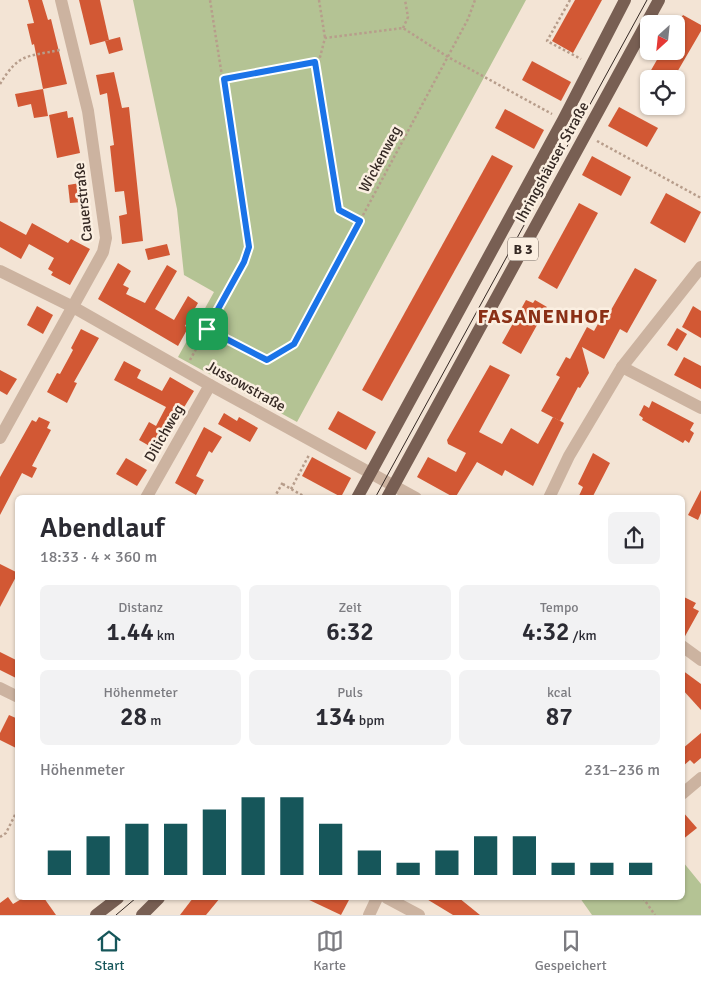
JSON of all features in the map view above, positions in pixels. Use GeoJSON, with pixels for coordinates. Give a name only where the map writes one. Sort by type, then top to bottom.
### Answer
{"type":"FeatureCollection","features":[{"type":"Feature","properties":{"kind":"main road","name":"Ihringshäuser Straße"},"geometry":{"type":"LineString","coordinates":[[359,495],[563,120],[625,0]]}},
{"type":"Feature","properties":{"kind":"main road","name":"Ihringshäuser Straße"},"geometry":{"type":"LineString","coordinates":[[388,495],[659,0]]}},
{"type":"Feature","properties":{"kind":"main road"},"geometry":{"type":"LineString","coordinates":[[96,915],[115,900]]}},
{"type":"Feature","properties":{"kind":"main road"},"geometry":{"type":"LineString","coordinates":[[142,915],[157,900]]}},
{"type":"Feature","properties":{"kind":"street","name":"Cauerstraße"},"geometry":{"type":"LineString","coordinates":[[0,438],[103,252],[106,238],[88,111],[61,0]]}},
{"type":"Feature","properties":{"kind":"street"},"geometry":{"type":"LineString","coordinates":[[551,494],[569,456],[622,367],[701,267]]}},
{"type":"Feature","properties":{"kind":"street","name":"Jussowstraße"},"geometry":{"type":"LineString","coordinates":[[0,271],[73,307],[210,385],[411,495]]}},
{"type":"Feature","properties":{"kind":"street"},"geometry":{"type":"LineString","coordinates":[[622,367],[701,408]]}},
{"type":"Feature","properties":{"kind":"street","name":"Dilichweg"},"geometry":{"type":"LineString","coordinates":[[148,495],[210,385]]}},
{"type":"Feature","properties":{"kind":"street"},"geometry":{"type":"LineString","coordinates":[[685,648],[701,660]]}},
{"type":"Feature","properties":{"kind":"street"},"geometry":{"type":"LineString","coordinates":[[0,688],[15,696]]}},
{"type":"Feature","properties":{"kind":"street"},"geometry":{"type":"LineString","coordinates":[[685,791],[701,778]]}},
{"type":"Feature","properties":{"kind":"street"},"geometry":{"type":"LineString","coordinates":[[369,915],[376,900]]}},
{"type":"Feature","properties":{"kind":"street"},"geometry":{"type":"LineString","coordinates":[[391,900],[419,915]]}},
{"type":"Feature","properties":{"kind":"path"},"geometry":{"type":"LineString","coordinates":[[184,370],[244,262],[249,247],[224,79],[210,0]]}},
{"type":"Feature","properties":{"kind":"path"},"geometry":{"type":"LineString","coordinates":[[224,79],[319,60],[325,38],[319,0]]}},
{"type":"Feature","properties":{"kind":"path"},"geometry":{"type":"LineString","coordinates":[[403,28],[408,17],[405,0]]}},
{"type":"Feature","properties":{"kind":"path","name":"Wickenweg"},"geometry":{"type":"LineString","coordinates":[[207,329],[267,360],[294,344],[468,19],[475,0]]}},
{"type":"Feature","properties":{"kind":"path"},"geometry":{"type":"LineString","coordinates":[[570,0],[547,41],[592,65]]}},
{"type":"Feature","properties":{"kind":"path"},"geometry":{"type":"LineString","coordinates":[[325,38],[403,28],[448,57],[563,120]]}},
{"type":"Feature","properties":{"kind":"path"},"geometry":{"type":"LineString","coordinates":[[0,84],[10,67],[23,57],[74,48]]}},
{"type":"Feature","properties":{"kind":"path"},"geometry":{"type":"LineString","coordinates":[[315,62],[339,210],[360,221]]}},
{"type":"Feature","properties":{"kind":"path"},"geometry":{"type":"LineString","coordinates":[[585,134],[643,164],[701,198]]}},
{"type":"Feature","properties":{"kind":"path"},"geometry":{"type":"LineString","coordinates":[[291,489],[315,443]]}},
{"type":"Feature","properties":{"kind":"path"},"geometry":{"type":"LineString","coordinates":[[276,495],[283,482],[284,485],[302,495]]}},
{"type":"Feature","properties":{"kind":"path"},"geometry":{"type":"LineString","coordinates":[[0,837],[6,833],[15,815]]}},
{"type":"Feature","properties":{"kind":"path"},"geometry":{"type":"LineString","coordinates":[[644,900],[655,915]]}},
{"type":"Feature","properties":{"kind":"green space"},"geometry":{"type":"Polygon","coordinates":[[[133,0],[526,0],[297,422],[178,357],[214,292],[184,275],[177,209],[133,0]]]}},
{"type":"Feature","properties":{"kind":"green space"},"geometry":{"type":"Polygon","coordinates":[[[685,864],[701,884],[701,915],[592,915],[581,900],[685,900],[685,864]]]}},
{"type":"Feature","properties":{"kind":"building"},"geometry":{"type":"Polygon","coordinates":[[[28,0],[42,0],[48,20],[51,19],[67,84],[43,89],[34,44],[32,45],[27,24],[34,23],[28,0]]]}},
{"type":"Feature","properties":{"kind":"building"},"geometry":{"type":"Polygon","coordinates":[[[79,0],[100,0],[109,40],[90,45],[79,0]]]}},
{"type":"Feature","properties":{"kind":"building"},"geometry":{"type":"Polygon","coordinates":[[[575,0],[602,0],[573,53],[552,41],[575,0]]]}},
{"type":"Feature","properties":{"kind":"building"},"geometry":{"type":"Polygon","coordinates":[[[685,16],[701,25],[701,31],[685,59],[685,16]]]}},
{"type":"Feature","properties":{"kind":"building"},"geometry":{"type":"Polygon","coordinates":[[[120,37],[123,50],[109,54],[105,41],[120,37]]]}},
{"type":"Feature","properties":{"kind":"building"},"geometry":{"type":"Polygon","coordinates":[[[657,60],[684,60],[678,70],[651,70],[657,60]]]}},
{"type":"Feature","properties":{"kind":"building"},"geometry":{"type":"Polygon","coordinates":[[[532,61],[571,82],[561,101],[522,80],[532,61]]]}},
{"type":"Feature","properties":{"kind":"building"},"geometry":{"type":"Polygon","coordinates":[[[114,72],[122,108],[129,107],[143,241],[122,244],[119,216],[127,214],[124,191],[115,192],[110,146],[114,145],[107,93],[100,95],[96,75],[114,72]]]}},
{"type":"Feature","properties":{"kind":"building"},"geometry":{"type":"Polygon","coordinates":[[[43,89],[48,116],[34,118],[31,104],[18,107],[15,94],[43,89]]]}},
{"type":"Feature","properties":{"kind":"building"},"geometry":{"type":"Polygon","coordinates":[[[619,107],[658,128],[647,147],[608,126],[619,107]]]}},
{"type":"Feature","properties":{"kind":"building"},"geometry":{"type":"Polygon","coordinates":[[[505,109],[544,130],[534,149],[495,128],[505,109]]]}},
{"type":"Feature","properties":{"kind":"building"},"geometry":{"type":"Polygon","coordinates":[[[67,111],[68,118],[73,117],[80,153],[57,158],[49,115],[67,111]]]}},
{"type":"Feature","properties":{"kind":"building"},"geometry":{"type":"Polygon","coordinates":[[[492,155],[513,166],[382,401],[362,390],[492,155]]]}},
{"type":"Feature","properties":{"kind":"building"},"geometry":{"type":"Polygon","coordinates":[[[592,156],[631,177],[621,196],[582,175],[592,156]]]}},
{"type":"Feature","properties":{"kind":"building"},"geometry":{"type":"Polygon","coordinates":[[[80,183],[83,202],[70,203],[68,185],[80,183]]]}},
{"type":"Feature","properties":{"kind":"building"},"geometry":{"type":"Polygon","coordinates":[[[666,193],[701,212],[685,243],[650,223],[666,193]]]}},
{"type":"Feature","properties":{"kind":"building"},"geometry":{"type":"Polygon","coordinates":[[[579,203],[598,213],[557,289],[538,278],[579,203]]]}},
{"type":"Feature","properties":{"kind":"building"},"geometry":{"type":"Polygon","coordinates":[[[0,221],[26,235],[32,223],[68,243],[71,239],[90,249],[70,285],[51,275],[53,272],[48,269],[54,258],[29,244],[21,259],[0,247],[0,221]]]}},
{"type":"Feature","properties":{"kind":"building"},"geometry":{"type":"Polygon","coordinates":[[[167,244],[170,255],[148,260],[145,249],[167,244]]]}},
{"type":"Feature","properties":{"kind":"building"},"geometry":{"type":"Polygon","coordinates":[[[118,263],[131,271],[123,285],[129,288],[126,294],[145,303],[167,265],[177,271],[155,309],[174,320],[188,296],[198,303],[185,326],[188,328],[178,346],[98,299],[118,263]]]}},
{"type":"Feature","properties":{"kind":"building"},"geometry":{"type":"Polygon","coordinates":[[[635,268],[657,280],[627,333],[620,329],[604,359],[582,347],[589,373],[580,388],[578,387],[560,421],[541,411],[560,377],[556,375],[566,357],[570,359],[587,327],[594,331],[603,315],[607,317],[635,268]]]}},
{"type":"Feature","properties":{"kind":"building"},"geometry":{"type":"Polygon","coordinates":[[[526,300],[533,303],[535,300],[547,307],[521,354],[502,343],[526,300]]]}},
{"type":"Feature","properties":{"kind":"building"},"geometry":{"type":"Polygon","coordinates":[[[37,306],[53,315],[43,334],[27,325],[37,306]]]}},
{"type":"Feature","properties":{"kind":"building"},"geometry":{"type":"Polygon","coordinates":[[[693,306],[701,311],[701,338],[682,327],[693,306]]]}},
{"type":"Feature","properties":{"kind":"building"},"geometry":{"type":"Polygon","coordinates":[[[677,328],[687,334],[677,351],[667,345],[677,328]]]}},
{"type":"Feature","properties":{"kind":"building"},"geometry":{"type":"Polygon","coordinates":[[[81,329],[99,338],[74,382],[77,383],[67,403],[47,392],[57,373],[60,374],[73,350],[71,348],[81,329]]]}},
{"type":"Feature","properties":{"kind":"building"},"geometry":{"type":"Polygon","coordinates":[[[684,357],[701,366],[701,389],[674,375],[684,357]]]}},
{"type":"Feature","properties":{"kind":"building"},"geometry":{"type":"Polygon","coordinates":[[[124,361],[141,370],[137,378],[162,391],[170,377],[194,391],[183,409],[181,408],[160,452],[139,440],[149,422],[156,426],[166,407],[114,380],[124,361]]]}},
{"type":"Feature","properties":{"kind":"building"},"geometry":{"type":"Polygon","coordinates":[[[490,365],[510,375],[479,432],[502,444],[511,428],[538,444],[553,417],[564,423],[533,486],[505,470],[502,476],[477,462],[457,495],[450,495],[417,477],[428,457],[456,472],[466,453],[448,444],[447,440],[490,365]]]}},
{"type":"Feature","properties":{"kind":"building"},"geometry":{"type":"Polygon","coordinates":[[[0,370],[17,379],[7,395],[0,391],[0,370]]]}},
{"type":"Feature","properties":{"kind":"building"},"geometry":{"type":"Polygon","coordinates":[[[652,401],[694,423],[690,430],[694,433],[689,443],[685,440],[683,443],[642,420],[643,418],[639,415],[644,405],[649,408],[652,401]]]}},
{"type":"Feature","properties":{"kind":"building"},"geometry":{"type":"Polygon","coordinates":[[[338,411],[376,432],[366,450],[328,429],[338,411]]]}},
{"type":"Feature","properties":{"kind":"building"},"geometry":{"type":"Polygon","coordinates":[[[224,413],[237,421],[239,417],[258,428],[250,442],[218,424],[224,413]]]}},
{"type":"Feature","properties":{"kind":"building"},"geometry":{"type":"Polygon","coordinates":[[[39,417],[50,422],[47,428],[51,430],[32,466],[37,468],[32,478],[22,473],[0,515],[0,477],[32,420],[36,422],[39,417]]]}},
{"type":"Feature","properties":{"kind":"building"},"geometry":{"type":"Polygon","coordinates":[[[204,427],[222,437],[212,453],[209,451],[196,476],[204,480],[196,495],[175,483],[204,427]]]}},
{"type":"Feature","properties":{"kind":"building"},"geometry":{"type":"Polygon","coordinates":[[[593,453],[610,463],[594,495],[579,495],[583,487],[578,484],[593,453]]]}},
{"type":"Feature","properties":{"kind":"building"},"geometry":{"type":"Polygon","coordinates":[[[312,457],[351,478],[342,495],[337,495],[302,476],[312,457]]]}},
{"type":"Feature","properties":{"kind":"building"},"geometry":{"type":"Polygon","coordinates":[[[126,458],[147,470],[137,486],[116,474],[126,458]]]}},
{"type":"Feature","properties":{"kind":"building"},"geometry":{"type":"Polygon","coordinates":[[[701,490],[701,513],[698,520],[688,515],[701,490]]]}},
{"type":"Feature","properties":{"kind":"building"},"geometry":{"type":"Polygon","coordinates":[[[0,564],[15,572],[15,579],[0,607],[0,564]]]}},
{"type":"Feature","properties":{"kind":"building"},"geometry":{"type":"Polygon","coordinates":[[[685,598],[696,603],[693,608],[699,611],[685,636],[685,598]]]}},
{"type":"Feature","properties":{"kind":"building"},"geometry":{"type":"Polygon","coordinates":[[[0,652],[15,660],[15,678],[0,670],[0,652]]]}},
{"type":"Feature","properties":{"kind":"building"},"geometry":{"type":"Polygon","coordinates":[[[685,672],[701,684],[701,710],[685,692],[685,672]]]}},
{"type":"Feature","properties":{"kind":"building"},"geometry":{"type":"Polygon","coordinates":[[[9,715],[15,718],[15,748],[0,740],[0,733],[9,715]]]}},
{"type":"Feature","properties":{"kind":"building"},"geometry":{"type":"Polygon","coordinates":[[[701,733],[701,758],[694,764],[690,760],[685,764],[685,746],[701,733]]]}},
{"type":"Feature","properties":{"kind":"building"},"geometry":{"type":"Polygon","coordinates":[[[685,814],[697,828],[685,838],[685,814]]]}},
{"type":"Feature","properties":{"kind":"building"},"geometry":{"type":"Polygon","coordinates":[[[8,897],[13,904],[20,900],[45,900],[56,915],[0,915],[0,903],[8,897]]]}},
{"type":"Feature","properties":{"kind":"building"},"geometry":{"type":"Polygon","coordinates":[[[191,900],[218,900],[206,915],[180,915],[191,900]]]}},
{"type":"Feature","properties":{"kind":"building"},"geometry":{"type":"Polygon","coordinates":[[[309,900],[349,900],[341,915],[309,900]]]}},
{"type":"Feature","properties":{"kind":"building"},"geometry":{"type":"Polygon","coordinates":[[[428,900],[461,900],[480,915],[453,915],[428,900]]]}},
{"type":"Feature","properties":{"kind":"tram line"},"geometry":{"type":"LineString","coordinates":[[377,495],[647,0]]}},
{"type":"Feature","properties":{"kind":"tram line"},"geometry":{"type":"LineString","coordinates":[[116,915],[134,900]]}},
{"type":"Feature","properties":{"kind":"district","name":"FASANENHOF"},"geometry":{"type":"Point","coordinates":[544,316]}},
{"type":"Feature","properties":{"kind":"route"},"geometry":{"type":"LineString","coordinates":[[315,62],[339,210],[360,221],[294,344],[267,360],[207,329],[244,262],[249,247],[224,79],[315,62]]}}]}
